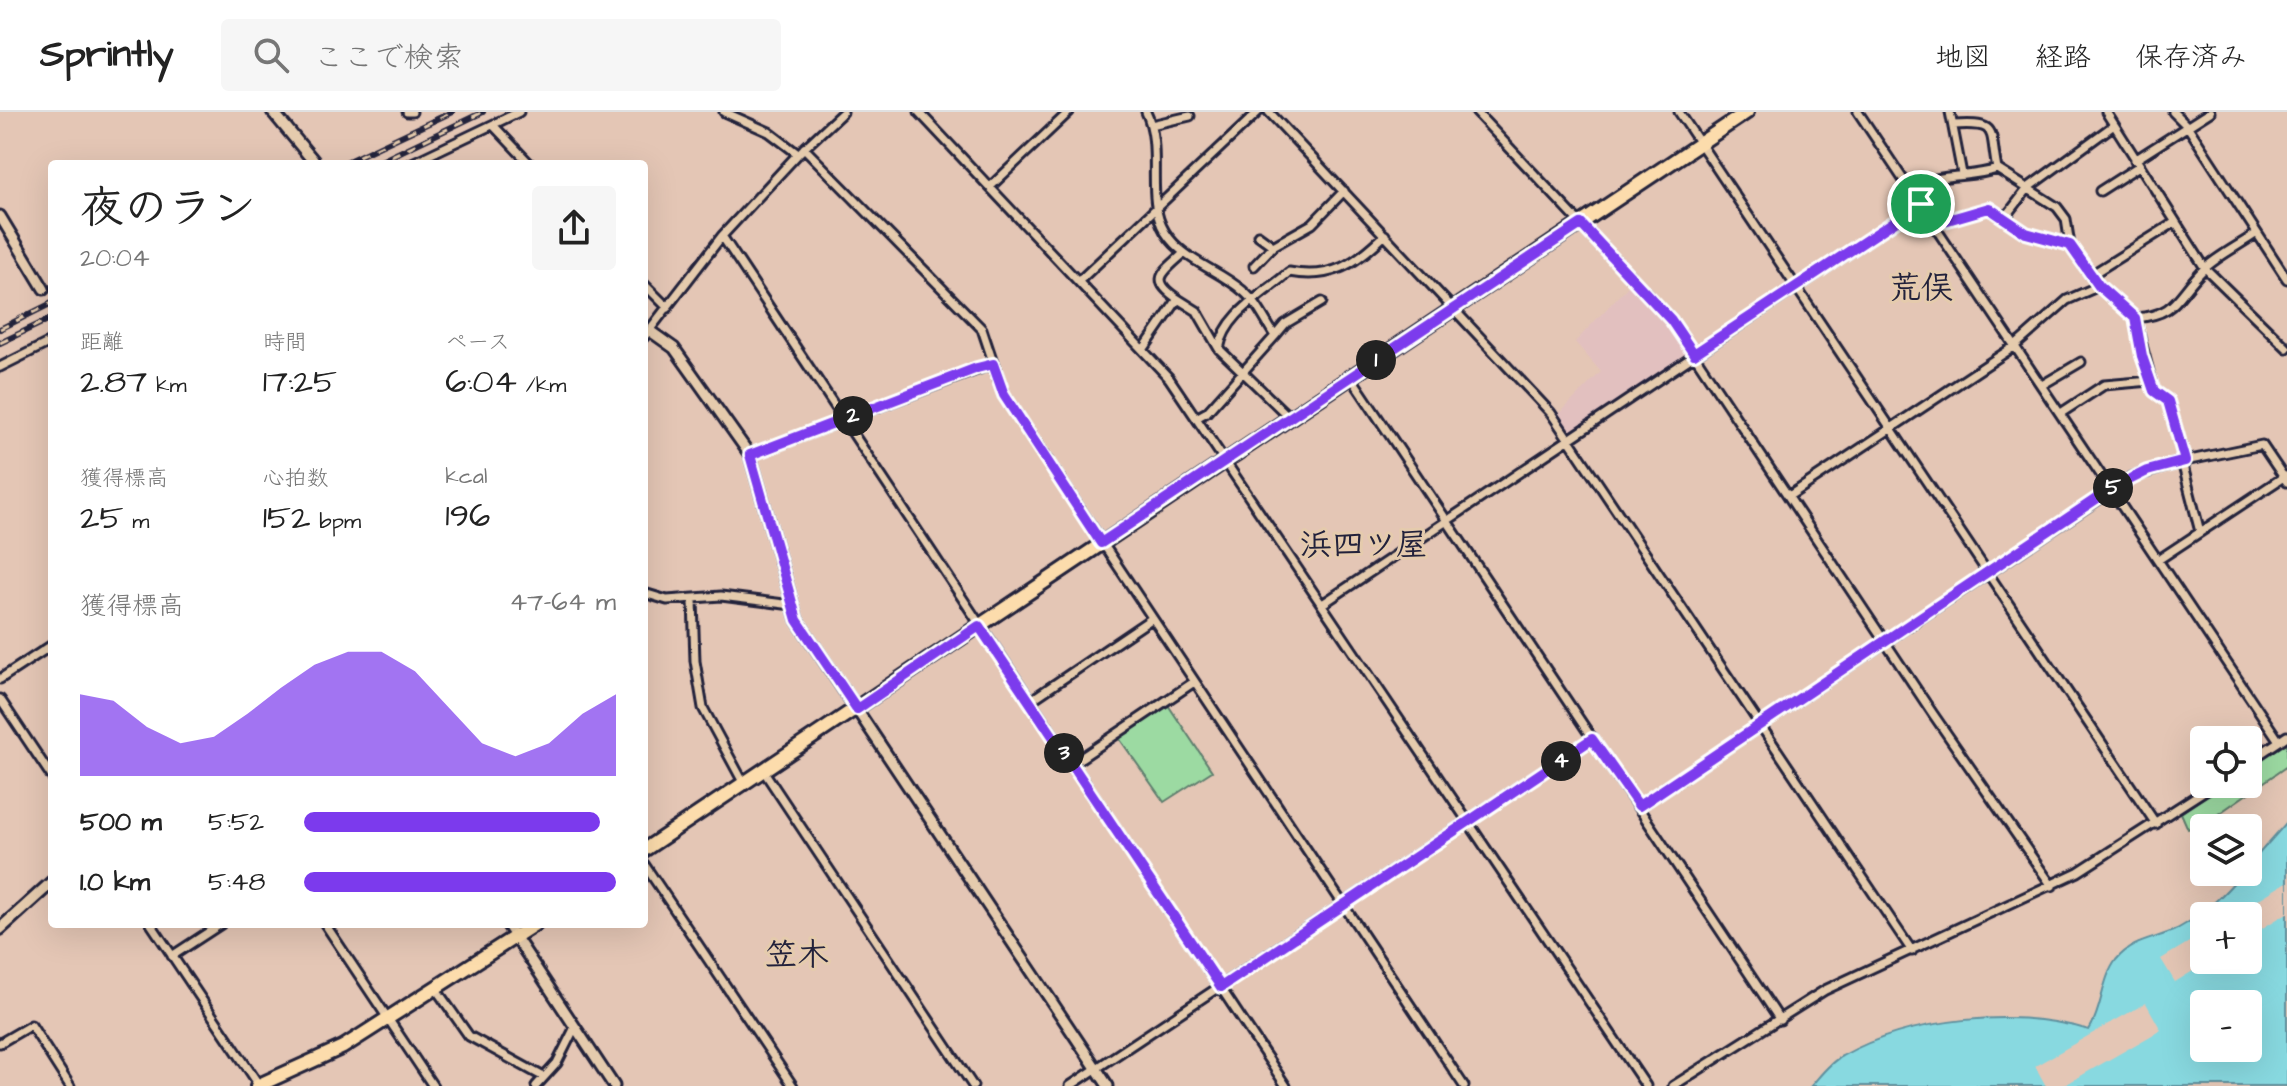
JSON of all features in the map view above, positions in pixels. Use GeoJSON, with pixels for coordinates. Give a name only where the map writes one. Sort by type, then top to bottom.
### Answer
{"type":"FeatureCollection","features":[{"type":"Feature","properties":{"kind":"main road"},"geometry":{"type":"LineString","coordinates":[[273,112],[313,160]]}},
{"type":"Feature","properties":{"kind":"main road"},"geometry":{"type":"LineString","coordinates":[[648,847],[1747,112]]}},
{"type":"Feature","properties":{"kind":"main road"},"geometry":{"type":"LineString","coordinates":[[0,929],[48,886]]}},
{"type":"Feature","properties":{"kind":"main road"},"geometry":{"type":"LineString","coordinates":[[259,1086],[343,1047],[529,928]]}},
{"type":"Feature","properties":{"kind":"street"},"geometry":{"type":"LineString","coordinates":[[419,160],[519,112]]}},
{"type":"Feature","properties":{"kind":"street"},"geometry":{"type":"LineString","coordinates":[[724,112],[769,132],[801,151],[982,329],[1004,395],[1464,1086]]}},
{"type":"Feature","properties":{"kind":"street"},"geometry":{"type":"LineString","coordinates":[[648,333],[722,236],[801,151],[843,112]]}},
{"type":"Feature","properties":{"kind":"street"},"geometry":{"type":"LineString","coordinates":[[919,112],[1143,350],[1198,417],[1646,1086]]}},
{"type":"Feature","properties":{"kind":"street"},"geometry":{"type":"LineString","coordinates":[[990,187],[1069,112]]}},
{"type":"Feature","properties":{"kind":"street"},"geometry":{"type":"LineString","coordinates":[[1146,112],[1156,147],[1157,205],[1164,230],[1184,253],[1232,283],[1254,302],[1275,336]]}},
{"type":"Feature","properties":{"kind":"street"},"geometry":{"type":"LineString","coordinates":[[1079,281],[1258,112]]}},
{"type":"Feature","properties":{"kind":"street"},"geometry":{"type":"LineString","coordinates":[[1269,112],[1551,413],[1762,723],[1912,951]]}},
{"type":"Feature","properties":{"kind":"street"},"geometry":{"type":"LineString","coordinates":[[1476,112],[1671,320],[2052,886]]}},
{"type":"Feature","properties":{"kind":"street"},"geometry":{"type":"LineString","coordinates":[[1679,112],[2156,824]]}},
{"type":"Feature","properties":{"kind":"street"},"geometry":{"type":"LineString","coordinates":[[1858,112],[2158,560],[2283,738],[2262,752]]}},
{"type":"Feature","properties":{"kind":"street"},"geometry":{"type":"LineString","coordinates":[[1950,112],[1962,174]]}},
{"type":"Feature","properties":{"kind":"street"},"geometry":{"type":"LineString","coordinates":[[2106,112],[2205,268],[2287,348]]}},
{"type":"Feature","properties":{"kind":"street"},"geometry":{"type":"LineString","coordinates":[[2173,112],[2188,127],[2287,279]]}},
{"type":"Feature","properties":{"kind":"street"},"geometry":{"type":"LineString","coordinates":[[2100,191],[2210,112]]}},
{"type":"Feature","properties":{"kind":"street"},"geometry":{"type":"LineString","coordinates":[[1151,125],[1190,116]]}},
{"type":"Feature","properties":{"kind":"street"},"geometry":{"type":"LineString","coordinates":[[1953,125],[1981,123],[1988,127],[1994,137],[1997,169]]}},
{"type":"Feature","properties":{"kind":"street"},"geometry":{"type":"LineString","coordinates":[[493,125],[526,160]]}},
{"type":"Feature","properties":{"kind":"street"},"geometry":{"type":"LineString","coordinates":[[2005,218],[2029,187],[2114,125]]}},
{"type":"Feature","properties":{"kind":"street"},"geometry":{"type":"LineString","coordinates":[[1911,189],[1930,178],[1980,175],[1997,169],[2057,207],[2066,219],[2070,245],[2091,275],[2135,318],[2154,391],[2168,401],[2200,532]]}},
{"type":"Feature","properties":{"kind":"street"},"geometry":{"type":"LineString","coordinates":[[1254,266],[1273,246],[1312,224],[1344,191]]}},
{"type":"Feature","properties":{"kind":"street"},"geometry":{"type":"LineString","coordinates":[[1324,603],[1921,204]]}},
{"type":"Feature","properties":{"kind":"street"},"geometry":{"type":"LineString","coordinates":[[1934,224],[1989,208],[2026,233],[2070,245]]}},
{"type":"Feature","properties":{"kind":"street"},"geometry":{"type":"LineString","coordinates":[[0,216],[44,289]]}},
{"type":"Feature","properties":{"kind":"street"},"geometry":{"type":"LineString","coordinates":[[2091,275],[2174,223]]}},
{"type":"Feature","properties":{"kind":"street"},"geometry":{"type":"LineString","coordinates":[[2135,318],[2159,316],[2168,310],[2205,268],[2257,233]]}},
{"type":"Feature","properties":{"kind":"street"},"geometry":{"type":"LineString","coordinates":[[1258,235],[1273,246]]}},
{"type":"Feature","properties":{"kind":"street"},"geometry":{"type":"LineString","coordinates":[[1219,349],[1222,333],[1235,315],[1289,272],[1315,277],[1344,267],[1367,253],[1385,235]]}},
{"type":"Feature","properties":{"kind":"street"},"geometry":{"type":"LineString","coordinates":[[722,236],[841,420],[1286,1086]]}},
{"type":"Feature","properties":{"kind":"street"},"geometry":{"type":"LineString","coordinates":[[1184,253],[1159,281],[1164,290],[1197,311],[1219,349],[1289,417]]}},
{"type":"Feature","properties":{"kind":"street"},"geometry":{"type":"LineString","coordinates":[[1789,496],[2015,346],[2067,300],[2099,286]]}},
{"type":"Feature","properties":{"kind":"street"},"geometry":{"type":"LineString","coordinates":[[648,288],[668,308]]}},
{"type":"Feature","properties":{"kind":"street"},"geometry":{"type":"LineString","coordinates":[[1143,350],[1178,299]]}},
{"type":"Feature","properties":{"kind":"street"},"geometry":{"type":"LineString","coordinates":[[1198,417],[1207,412],[1285,324],[1322,302]]}},
{"type":"Feature","properties":{"kind":"street"},"geometry":{"type":"LineString","coordinates":[[648,335],[674,348],[750,455],[797,620],[1108,1086]]}},
{"type":"Feature","properties":{"kind":"street"},"geometry":{"type":"LineString","coordinates":[[0,367],[48,343]]}},
{"type":"Feature","properties":{"kind":"street"},"geometry":{"type":"LineString","coordinates":[[2042,385],[2081,362]]}},
{"type":"Feature","properties":{"kind":"street"},"geometry":{"type":"LineString","coordinates":[[750,455],[993,364]]}},
{"type":"Feature","properties":{"kind":"street"},"geometry":{"type":"LineString","coordinates":[[1351,377],[1780,1020]]}},
{"type":"Feature","properties":{"kind":"street"},"geometry":{"type":"LineString","coordinates":[[2061,413],[2104,385],[2151,381]]}},
{"type":"Feature","properties":{"kind":"street"},"geometry":{"type":"LineString","coordinates":[[1639,806],[2111,489],[2147,471],[2262,445],[2286,478],[2158,560]]}},
{"type":"Feature","properties":{"kind":"street"},"geometry":{"type":"LineString","coordinates":[[648,594],[667,600],[721,596],[792,605]]}},
{"type":"Feature","properties":{"kind":"street"},"geometry":{"type":"LineString","coordinates":[[693,600],[695,661],[703,708],[743,782]]}},
{"type":"Feature","properties":{"kind":"street"},"geometry":{"type":"LineString","coordinates":[[1030,701],[1151,619]]}},
{"type":"Feature","properties":{"kind":"street"},"geometry":{"type":"LineString","coordinates":[[0,679],[48,648]]}},
{"type":"Feature","properties":{"kind":"street"},"geometry":{"type":"LineString","coordinates":[[1072,764],[1194,682]]}},
{"type":"Feature","properties":{"kind":"street"},"geometry":{"type":"LineString","coordinates":[[0,699],[48,771]]}},
{"type":"Feature","properties":{"kind":"street"},"geometry":{"type":"LineString","coordinates":[[1070,1086],[1592,739]]}},
{"type":"Feature","properties":{"kind":"street"},"geometry":{"type":"LineString","coordinates":[[763,770],[973,1086]]}},
{"type":"Feature","properties":{"kind":"street"},"geometry":{"type":"LineString","coordinates":[[1673,1086],[1825,990],[2052,886],[2194,798]]}},
{"type":"Feature","properties":{"kind":"street"},"geometry":{"type":"LineString","coordinates":[[648,870],[793,1086]]}},
{"type":"Feature","properties":{"kind":"street"},"geometry":{"type":"LineString","coordinates":[[154,928],[259,1086]]}},
{"type":"Feature","properties":{"kind":"street"},"geometry":{"type":"LineString","coordinates":[[172,956],[215,928]]}},
{"type":"Feature","properties":{"kind":"street"},"geometry":{"type":"LineString","coordinates":[[328,928],[433,1086]]}},
{"type":"Feature","properties":{"kind":"street"},"geometry":{"type":"LineString","coordinates":[[509,928],[614,1086]]}},
{"type":"Feature","properties":{"kind":"street"},"geometry":{"type":"LineString","coordinates":[[436,989],[469,1036],[542,1076]]}},
{"type":"Feature","properties":{"kind":"street"},"geometry":{"type":"LineString","coordinates":[[0,1043],[31,1025],[70,1086]]}},
{"type":"Feature","properties":{"kind":"street"},"geometry":{"type":"LineString","coordinates":[[536,1086],[557,1063],[575,1027]]}},
{"type":"Feature","properties":{"kind":"shaded area"},"geometry":{"type":"Polygon","coordinates":[[[1629,285],[1668,323],[1687,353],[1569,434],[1559,414],[1601,372],[1575,342],[1629,285]]]}},
{"type":"Feature","properties":{"kind":"green space"},"geometry":{"type":"Polygon","coordinates":[[[1168,705],[1212,771],[1164,802],[1119,738],[1168,705]]]}},
{"type":"Feature","properties":{"kind":"green space"},"geometry":{"type":"Polygon","coordinates":[[[2287,740],[2287,766],[2262,783],[2262,757],[2287,740]]]}},
{"type":"Feature","properties":{"kind":"green space"},"geometry":{"type":"Polygon","coordinates":[[[2203,798],[2241,798],[2218,814],[2190,814],[2188,829],[2181,813],[2203,798]]]}},
{"type":"Feature","properties":{"kind":"water"},"geometry":{"type":"Polygon","coordinates":[[[2287,822],[2287,1086],[1811,1086],[1829,1065],[1842,1056],[1869,1043],[1930,1025],[1996,1018],[2029,1019],[2089,1030],[2107,976],[2116,960],[2137,944],[2190,921],[2190,974],[2262,974],[2262,902],[2214,902],[2230,886],[2262,886],[2262,850],[2287,822]]]}},
{"type":"Feature","properties":{"kind":"pier"},"geometry":{"type":"Polygon","coordinates":[[[2287,882],[2287,913],[2262,928],[2262,902],[2254,902],[2287,882]]]}},
{"type":"Feature","properties":{"kind":"pier"},"geometry":{"type":"Polygon","coordinates":[[[2190,941],[2190,973],[2175,982],[2161,959],[2190,941]]]}},
{"type":"Feature","properties":{"kind":"pier"},"geometry":{"type":"Polygon","coordinates":[[[2146,1003],[2161,1030],[2063,1086],[2046,1086],[2035,1066],[2146,1003]]]}},
{"type":"Feature","properties":{"kind":"waterway"},"geometry":{"type":"LineString","coordinates":[[280,112],[287,122]]}},
{"type":"Feature","properties":{"kind":"waterway"},"geometry":{"type":"LineString","coordinates":[[300,137],[320,160]]}},
{"type":"Feature","properties":{"kind":"railway"},"geometry":{"type":"LineString","coordinates":[[350,160],[452,112]]}},
{"type":"Feature","properties":{"kind":"railway"},"geometry":{"type":"LineString","coordinates":[[383,160],[483,112]]}},
{"type":"Feature","properties":{"kind":"railway"},"geometry":{"type":"LineString","coordinates":[[0,329],[48,305]]}},
{"type":"Feature","properties":{"kind":"railway"},"geometry":{"type":"LineString","coordinates":[[0,343],[48,320]]}},
{"type":"Feature","properties":{"kind":"district","name":"荒俣"},"geometry":{"type":"Point","coordinates":[1921,287]}},
{"type":"Feature","properties":{"kind":"district","name":"浜四ツ屋"},"geometry":{"type":"Point","coordinates":[1364,544]}},
{"type":"Feature","properties":{"kind":"district","name":"笠木"},"geometry":{"type":"Point","coordinates":[797,954]}},
{"type":"Feature","properties":{"kind":"route"},"geometry":{"type":"LineString","coordinates":[[1921,204],[1934,224],[1989,208],[1998,211],[2026,233],[2070,245],[2099,286],[2135,318],[2142,356],[2154,391],[2168,401],[2185,461],[2147,471],[2111,489],[1639,806],[1592,739],[1221,987],[979,626],[857,709],[797,620],[750,455],[977,368],[993,364],[996,380],[1004,395],[1101,543],[1581,224],[1671,320],[1694,354],[1921,204]]}}]}
